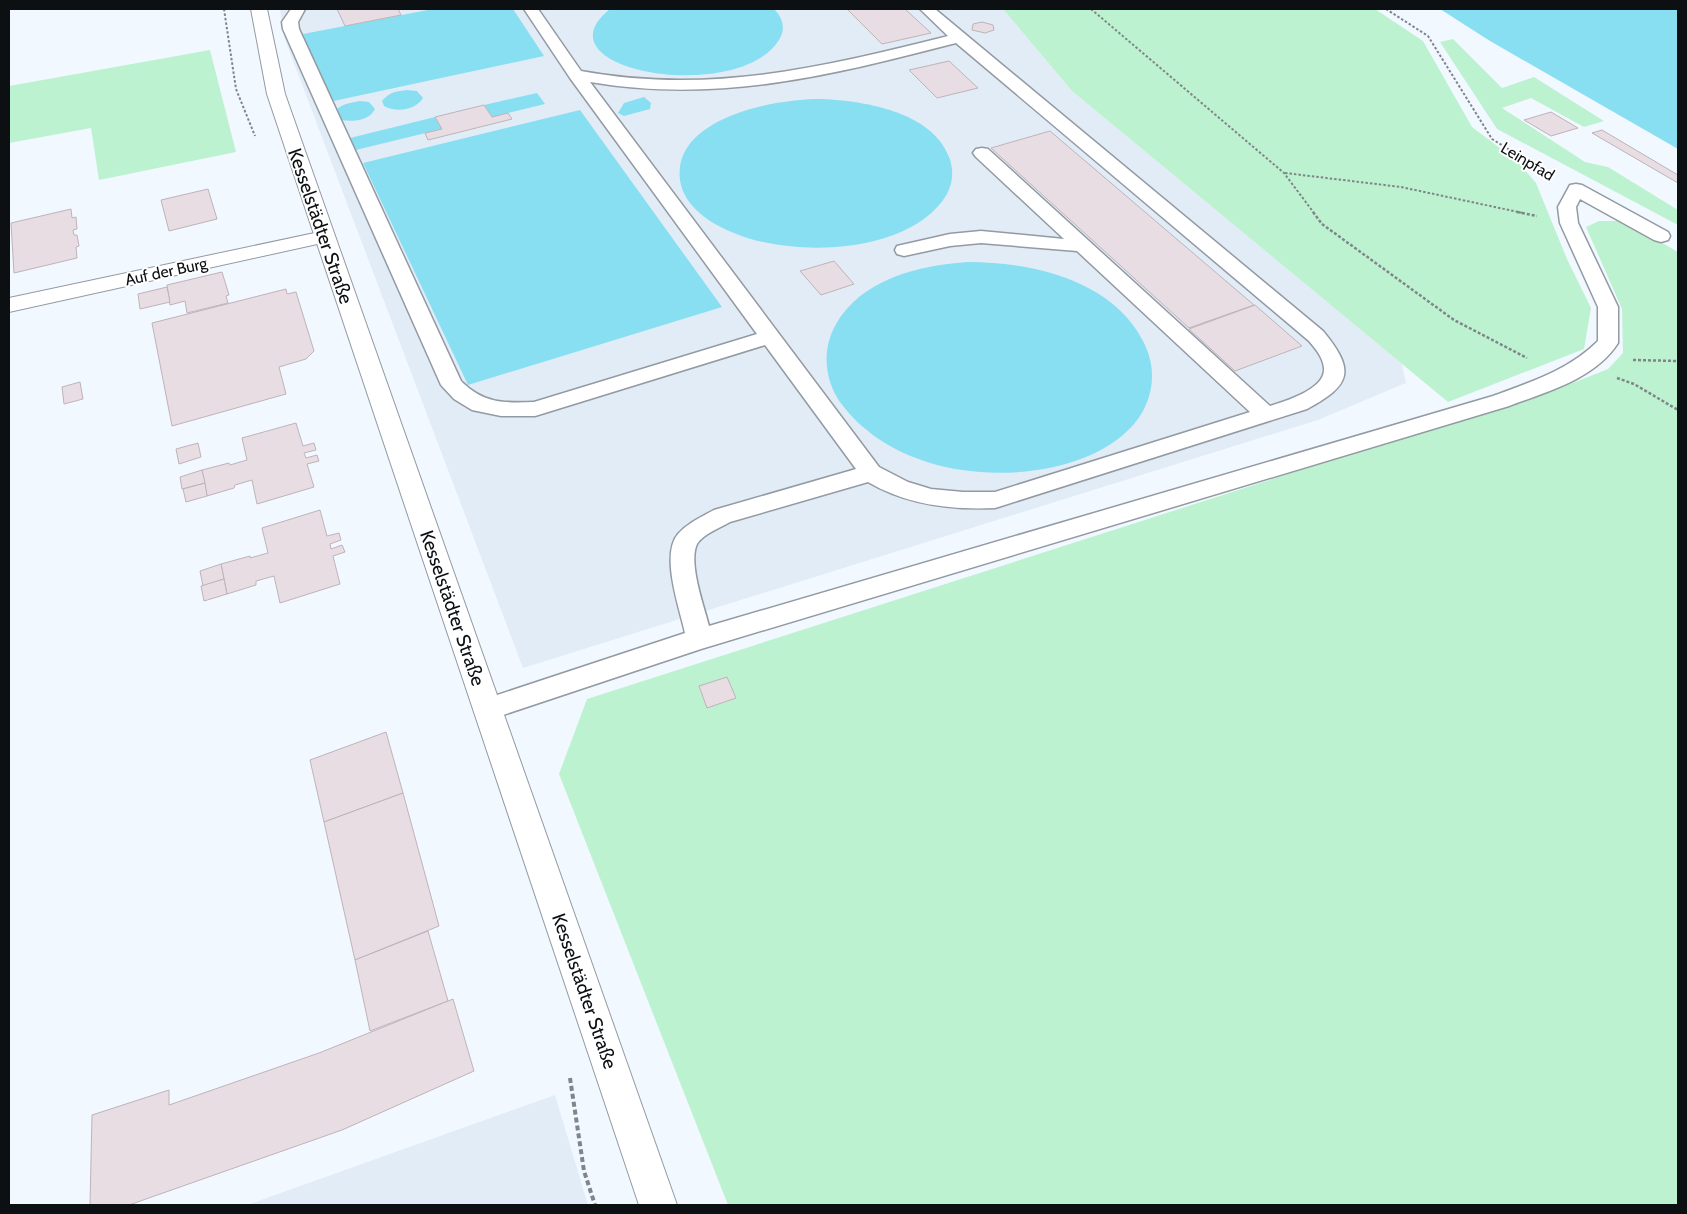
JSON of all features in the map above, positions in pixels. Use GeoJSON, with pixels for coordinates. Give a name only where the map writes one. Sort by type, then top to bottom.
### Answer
{"type":"FeatureCollection","features":[{"type":"Feature","properties":{"kind":"main road","name":"Kesselstädter Straße"},"geometry":{"type":"LineString","coordinates":[[259,9],[276,94],[658,1205]]}},
{"type":"Feature","properties":{"kind":"main road","name":"Auf der Burg"},"geometry":{"type":"LineString","coordinates":[[9,305],[324,237]]}},
{"type":"Feature","properties":{"kind":"lane"},"geometry":{"type":"LineString","coordinates":[[298,9],[290,22],[291,29],[452,385],[464,398],[478,404],[503,410],[535,408],[770,338]]}},
{"type":"Feature","properties":{"kind":"lane"},"geometry":{"type":"LineString","coordinates":[[531,9],[576,75],[871,473],[896,487],[948,501],[995,500],[1299,404],[1326,388],[1335,378],[1336,363],[1316,336],[959,38],[927,9]]}},
{"type":"Feature","properties":{"kind":"lane"},"geometry":{"type":"LineString","coordinates":[[576,75],[614,82],[653,85],[725,85],[760,81],[830,68],[959,38]]}},
{"type":"Feature","properties":{"kind":"lane"},"geometry":{"type":"LineString","coordinates":[[982,153],[1266,415]]}},
{"type":"Feature","properties":{"kind":"lane"},"geometry":{"type":"LineString","coordinates":[[488,709],[699,639],[1501,401],[1563,377],[1592,360],[1608,343],[1608,307],[1570,223],[1568,207],[1576,190]]}},
{"type":"Feature","properties":{"kind":"lane","name":"Leinpfad"},"geometry":{"type":"LineString","coordinates":[[1576,190],[1663,233]]}},
{"type":"Feature","properties":{"kind":"lane"},"geometry":{"type":"LineString","coordinates":[[904,250],[950,240],[981,238],[1022,239],[1084,246]]}},
{"type":"Feature","properties":{"kind":"lane"},"geometry":{"type":"LineString","coordinates":[[699,639],[682,565],[686,541],[701,527],[722,516],[871,473]]}},
{"type":"Feature","properties":{"kind":"path"},"geometry":{"type":"LineString","coordinates":[[1090,9],[1284,173],[1322,224],[1454,320],[1563,377]]}},
{"type":"Feature","properties":{"kind":"path","name":"Leinpfad"},"geometry":{"type":"LineString","coordinates":[[1386,9],[1428,36],[1492,139],[1576,190]]}},
{"type":"Feature","properties":{"kind":"path"},"geometry":{"type":"LineString","coordinates":[[1284,173],[1401,187],[1570,223]]}},
{"type":"Feature","properties":{"kind":"path"},"geometry":{"type":"LineString","coordinates":[[1592,360],[1678,361]]}},
{"type":"Feature","properties":{"kind":"path"},"geometry":{"type":"LineString","coordinates":[[1592,360],[1678,410]]}},
{"type":"Feature","properties":{"kind":"path"},"geometry":{"type":"LineString","coordinates":[[569,1072],[584,1170],[595,1205]]}},
{"type":"Feature","properties":{"kind":"shaded area"},"geometry":{"type":"Polygon","coordinates":[[[280,9],[1003,9],[1072,91],[1402,364],[1406,383],[1318,420],[523,668],[284,37],[280,9]]]}},
{"type":"Feature","properties":{"kind":"shaded area"},"geometry":{"type":"Polygon","coordinates":[[[555,1095],[588,1205],[247,1205],[555,1095]]]}},
{"type":"Feature","properties":{"kind":"green space"},"geometry":{"type":"Polygon","coordinates":[[[1003,9],[1375,9],[1423,41],[1472,127],[1517,161],[1536,183],[1567,259],[1591,308],[1584,349],[1448,402],[1072,91],[1003,9]]]}},
{"type":"Feature","properties":{"kind":"green space"},"geometry":{"type":"Polygon","coordinates":[[[1453,39],[1502,88],[1534,77],[1604,121],[1584,127],[1531,98],[1502,108],[1585,162],[1608,167],[1678,210],[1678,225],[1497,129],[1440,42],[1453,39]]]}},
{"type":"Feature","properties":{"kind":"green space"},"geometry":{"type":"Polygon","coordinates":[[[210,50],[236,152],[99,180],[91,128],[9,143],[9,86],[210,50]]]}},
{"type":"Feature","properties":{"kind":"green space"},"geometry":{"type":"Polygon","coordinates":[[[1599,221],[1624,221],[1678,252],[1678,1205],[728,1205],[559,774],[587,699],[1578,381],[1608,369],[1623,353],[1622,309],[1586,227],[1599,221]]]}},
{"type":"Feature","properties":{"kind":"water"},"geometry":{"type":"Polygon","coordinates":[[[433,9],[513,9],[544,56],[329,102],[303,34],[433,9]]]}},
{"type":"Feature","properties":{"kind":"water"},"geometry":{"type":"Polygon","coordinates":[[[610,9],[774,9],[780,16],[783,28],[779,40],[757,60],[724,72],[687,75],[650,72],[619,63],[598,49],[593,31],[610,9]]]}},
{"type":"Feature","properties":{"kind":"water"},"geometry":{"type":"Polygon","coordinates":[[[1440,9],[1678,9],[1678,149],[1490,41],[1440,9]]]}},
{"type":"Feature","properties":{"kind":"water"},"geometry":{"type":"Polygon","coordinates":[[[407,90],[417,91],[423,98],[411,108],[400,110],[384,106],[382,101],[387,96],[407,90]]]}},
{"type":"Feature","properties":{"kind":"water"},"geometry":{"type":"Polygon","coordinates":[[[537,93],[545,104],[492,117],[484,105],[537,93]]]}},
{"type":"Feature","properties":{"kind":"water"},"geometry":{"type":"Polygon","coordinates":[[[644,97],[651,103],[650,109],[624,116],[618,113],[624,103],[644,97]]]}},
{"type":"Feature","properties":{"kind":"water"},"geometry":{"type":"Polygon","coordinates":[[[818,99],[854,102],[893,111],[927,129],[940,141],[951,162],[952,181],[947,194],[930,214],[907,229],[879,240],[849,246],[817,248],[787,246],[758,241],[734,233],[716,225],[693,206],[683,190],[680,180],[682,159],[692,141],[709,127],[730,116],[753,108],[777,103],[818,99]]]}},
{"type":"Feature","properties":{"kind":"water"},"geometry":{"type":"Polygon","coordinates":[[[369,102],[375,109],[365,118],[355,121],[341,120],[334,112],[349,103],[369,102]]]}},
{"type":"Feature","properties":{"kind":"water"},"geometry":{"type":"Polygon","coordinates":[[[580,110],[722,307],[468,385],[363,163],[580,110]]]}},
{"type":"Feature","properties":{"kind":"water"},"geometry":{"type":"Polygon","coordinates":[[[435,117],[442,129],[356,150],[350,138],[435,117]]]}},
{"type":"Feature","properties":{"kind":"water"},"geometry":{"type":"Polygon","coordinates":[[[968,262],[1018,266],[1068,279],[1091,289],[1111,303],[1129,320],[1147,350],[1152,376],[1147,402],[1143,411],[1130,428],[1105,448],[1075,461],[1046,469],[1014,472],[982,472],[950,468],[919,459],[891,446],[865,429],[843,406],[832,387],[829,377],[827,367],[828,346],[835,326],[846,310],[860,297],[875,286],[893,277],[930,267],[968,262]]]}},
{"type":"Feature","properties":{"kind":"building"},"geometry":{"type":"Polygon","coordinates":[[[337,9],[398,9],[401,15],[345,26],[337,9]]]}},
{"type":"Feature","properties":{"kind":"building"},"geometry":{"type":"Polygon","coordinates":[[[847,9],[905,9],[931,33],[882,44],[847,9]]]}},
{"type":"Feature","properties":{"kind":"building"},"geometry":{"type":"Polygon","coordinates":[[[982,22],[993,25],[994,30],[985,33],[972,30],[973,24],[982,22]]]}},
{"type":"Feature","properties":{"kind":"building"},"geometry":{"type":"Polygon","coordinates":[[[949,61],[978,88],[937,98],[909,70],[949,61]]]}},
{"type":"Feature","properties":{"kind":"building"},"geometry":{"type":"Polygon","coordinates":[[[484,105],[492,117],[508,113],[512,119],[428,140],[425,133],[442,129],[435,117],[484,105]]]}},
{"type":"Feature","properties":{"kind":"building"},"geometry":{"type":"Polygon","coordinates":[[[1551,112],[1578,128],[1551,136],[1524,120],[1551,112]]]}},
{"type":"Feature","properties":{"kind":"building"},"geometry":{"type":"Polygon","coordinates":[[[1602,130],[1678,175],[1678,183],[1592,133],[1602,130]]]}},
{"type":"Feature","properties":{"kind":"building"},"geometry":{"type":"Polygon","coordinates":[[[1050,131],[1254,305],[1189,328],[991,148],[1050,131]]]}},
{"type":"Feature","properties":{"kind":"building"},"geometry":{"type":"Polygon","coordinates":[[[208,189],[217,219],[169,231],[161,200],[208,189]]]}},
{"type":"Feature","properties":{"kind":"building"},"geometry":{"type":"Polygon","coordinates":[[[71,209],[72,218],[76,217],[77,229],[73,230],[74,235],[77,235],[79,246],[76,247],[77,258],[14,273],[11,223],[71,209]]]}},
{"type":"Feature","properties":{"kind":"building"},"geometry":{"type":"Polygon","coordinates":[[[834,261],[854,284],[821,295],[800,271],[834,261]]]}},
{"type":"Feature","properties":{"kind":"building"},"geometry":{"type":"Polygon","coordinates":[[[222,272],[229,295],[226,296],[228,303],[187,313],[185,301],[170,305],[167,285],[222,272]]]}},
{"type":"Feature","properties":{"kind":"building"},"geometry":{"type":"Polygon","coordinates":[[[167,287],[170,302],[140,309],[138,294],[167,287]]]}},
{"type":"Feature","properties":{"kind":"building"},"geometry":{"type":"Polygon","coordinates":[[[286,289],[287,294],[296,292],[314,351],[306,359],[279,367],[286,394],[172,426],[152,323],[286,289]]]}},
{"type":"Feature","properties":{"kind":"building"},"geometry":{"type":"Polygon","coordinates":[[[1255,305],[1302,346],[1235,371],[1189,329],[1255,305]]]}},
{"type":"Feature","properties":{"kind":"building"},"geometry":{"type":"Polygon","coordinates":[[[80,382],[83,399],[64,404],[62,387],[80,382]]]}},
{"type":"Feature","properties":{"kind":"building"},"geometry":{"type":"Polygon","coordinates":[[[296,423],[303,446],[314,443],[316,450],[304,453],[306,458],[317,455],[319,461],[307,464],[314,487],[257,504],[252,480],[235,485],[234,488],[207,496],[202,470],[247,460],[242,438],[296,423]]]}},
{"type":"Feature","properties":{"kind":"building"},"geometry":{"type":"Polygon","coordinates":[[[198,443],[201,457],[179,464],[176,449],[198,443]]]}},
{"type":"Feature","properties":{"kind":"building"},"geometry":{"type":"Polygon","coordinates":[[[202,470],[205,483],[182,489],[180,477],[202,470]]]}},
{"type":"Feature","properties":{"kind":"building"},"geometry":{"type":"Polygon","coordinates":[[[205,483],[207,496],[186,502],[183,489],[205,483]]]}},
{"type":"Feature","properties":{"kind":"building"},"geometry":{"type":"Polygon","coordinates":[[[320,510],[327,536],[339,533],[341,540],[330,544],[331,549],[342,545],[345,552],[333,556],[340,584],[280,603],[274,576],[256,581],[256,585],[227,594],[221,564],[268,553],[262,528],[320,510]]]}},
{"type":"Feature","properties":{"kind":"building"},"geometry":{"type":"Polygon","coordinates":[[[221,564],[224,579],[203,586],[200,571],[221,564]]]}},
{"type":"Feature","properties":{"kind":"building"},"geometry":{"type":"Polygon","coordinates":[[[224,579],[227,594],[204,601],[201,586],[224,579]]]}},
{"type":"Feature","properties":{"kind":"building"},"geometry":{"type":"Polygon","coordinates":[[[727,677],[736,698],[707,708],[699,686],[727,677]]]}},
{"type":"Feature","properties":{"kind":"building"},"geometry":{"type":"Polygon","coordinates":[[[386,732],[403,793],[324,822],[310,760],[386,732]]]}},
{"type":"Feature","properties":{"kind":"building"},"geometry":{"type":"Polygon","coordinates":[[[403,793],[439,926],[355,960],[324,822],[403,793]]]}},
{"type":"Feature","properties":{"kind":"building"},"geometry":{"type":"Polygon","coordinates":[[[428,931],[448,1001],[370,1031],[355,960],[428,931]]]}},
{"type":"Feature","properties":{"kind":"building"},"geometry":{"type":"Polygon","coordinates":[[[453,999],[474,1071],[342,1130],[129,1205],[90,1205],[92,1115],[169,1090],[169,1105],[319,1053],[453,999]]]}}]}
